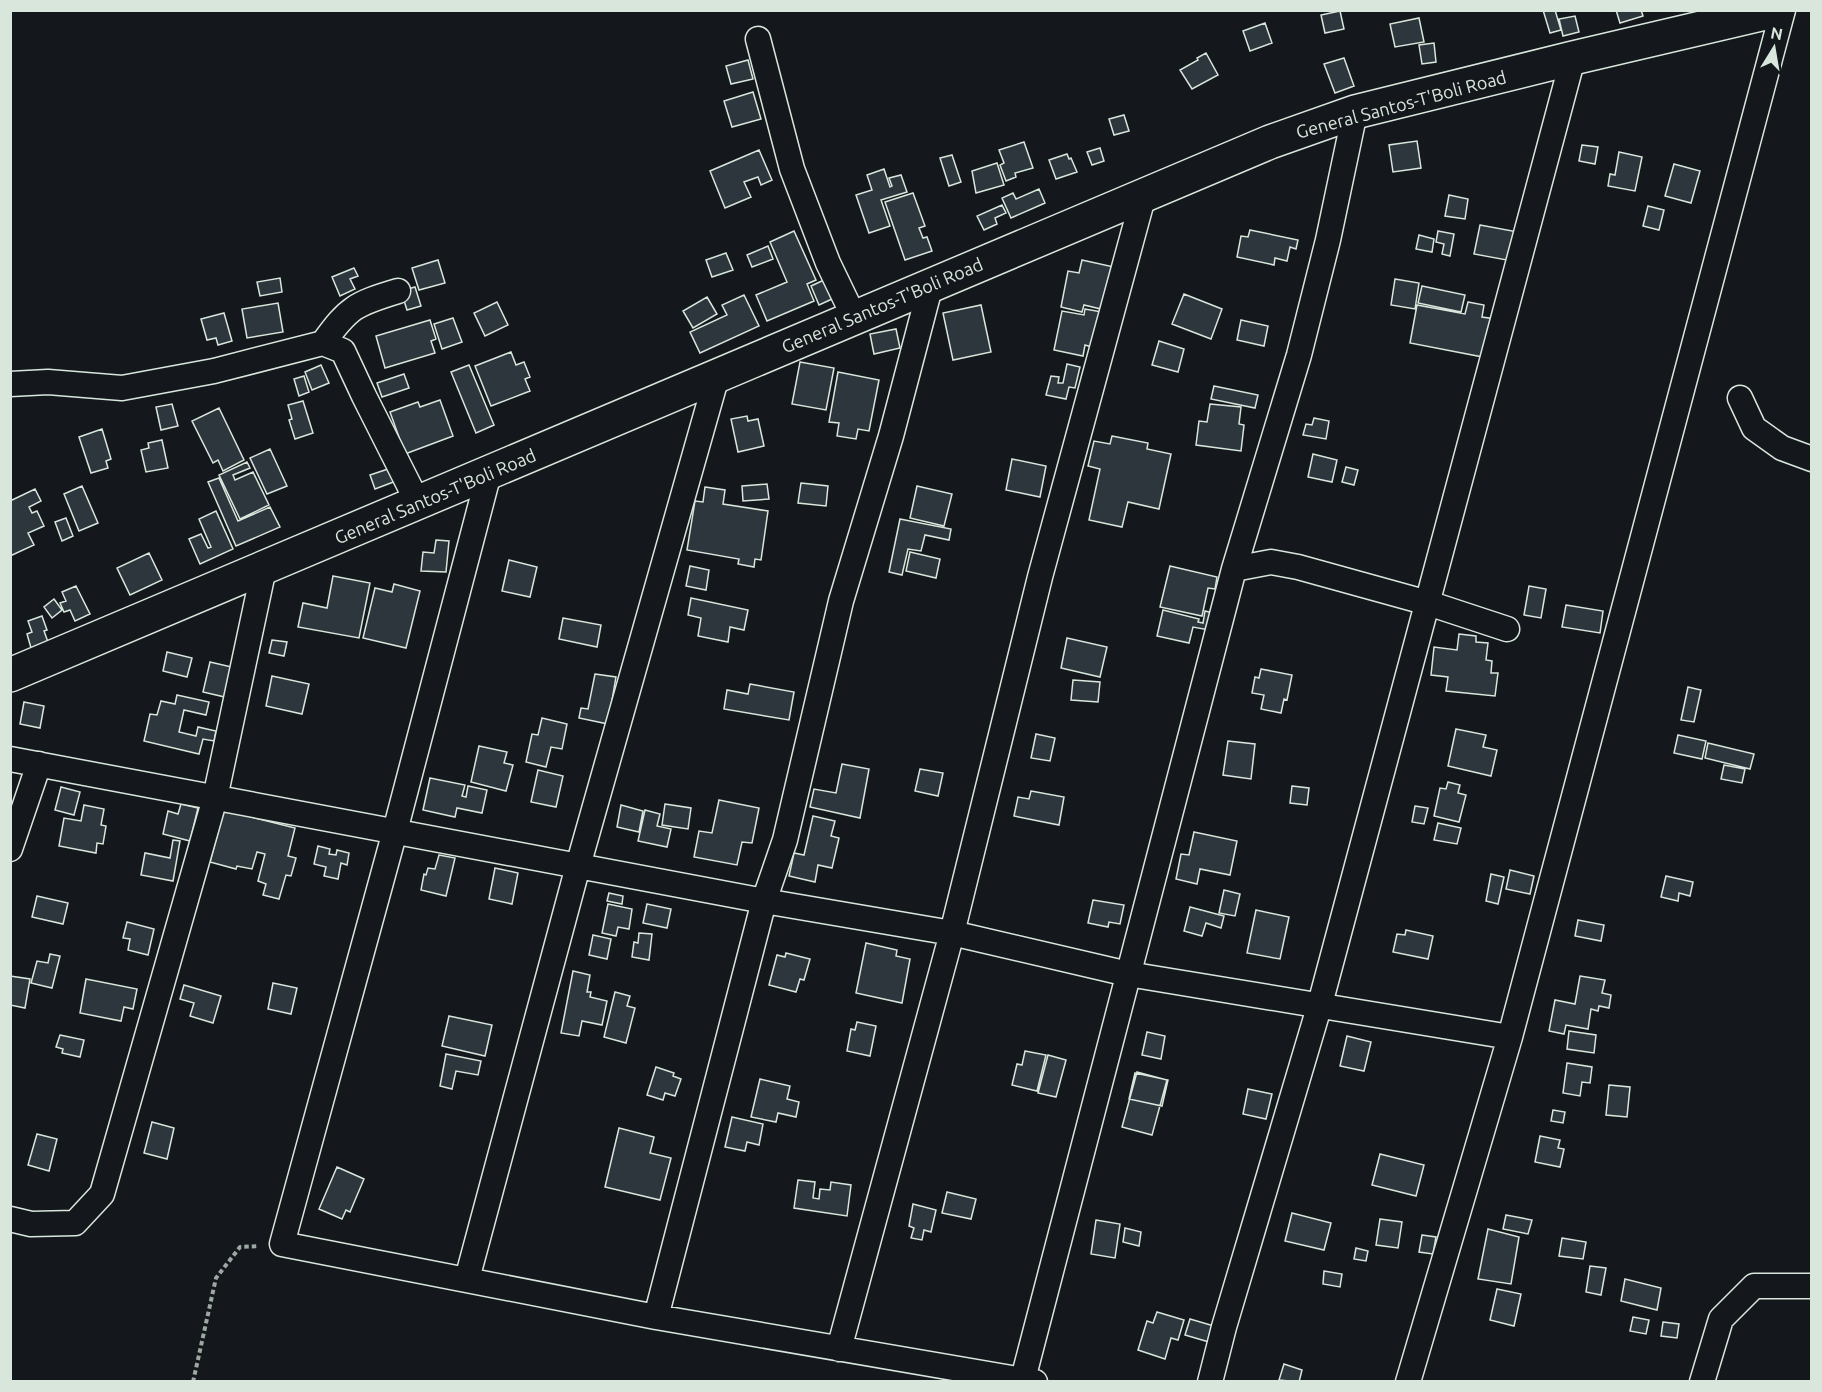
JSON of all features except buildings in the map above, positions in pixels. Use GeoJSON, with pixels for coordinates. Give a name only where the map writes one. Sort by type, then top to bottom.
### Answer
{"type":"FeatureCollection","features":[{"type":"Feature","properties":{"kind":"main road","name":"General Santos-T'Boli Road"},"geometry":{"type":"LineString","coordinates":[[10,675],[1270,142],[1355,112],[1573,58],[1723,17],[1781,10]]}},
{"type":"Feature","properties":{"kind":"street"},"geometry":{"type":"LineString","coordinates":[[1408,1382],[1510,1037],[1781,10]]}},
{"type":"Feature","properties":{"kind":"street"},"geometry":{"type":"LineString","coordinates":[[758,39],[792,169],[828,264],[854,317]]}},
{"type":"Feature","properties":{"kind":"street"},"geometry":{"type":"LineString","coordinates":[[1210,1382],[1224,1327],[1320,1004],[1573,58]]}},
{"type":"Feature","properties":{"kind":"street"},"geometry":{"type":"LineString","coordinates":[[489,473],[395,831],[282,1244],[656,1317],[1029,1380],[1128,974],[1234,569],[1299,355],[1328,240],[1355,112]]}},
{"type":"Feature","properties":{"kind":"street"},"geometry":{"type":"LineString","coordinates":[[840,1349],[952,933],[1040,577],[1144,194]]}},
{"type":"Feature","properties":{"kind":"street"},"geometry":{"type":"LineString","coordinates":[[656,1317],[764,901],[785,840],[841,601],[891,436],[931,284]]}},
{"type":"Feature","properties":{"kind":"street"},"geometry":{"type":"LineString","coordinates":[[323,343],[342,317],[355,306],[398,291]]}},
{"type":"Feature","properties":{"kind":"street"},"geometry":{"type":"LineString","coordinates":[[10,384],[48,382],[122,388],[214,371],[323,343],[343,351],[418,503]]}},
{"type":"Feature","properties":{"kind":"street"},"geometry":{"type":"LineString","coordinates":[[467,1279],[578,866],[717,376]]}},
{"type":"Feature","properties":{"kind":"street"},"geometry":{"type":"LineString","coordinates":[[1740,398],[1754,428],[1782,448],[1812,459]]}},
{"type":"Feature","properties":{"kind":"street"},"geometry":{"type":"LineString","coordinates":[[1234,569],[1271,562],[1284,564],[1428,603],[1507,629]]}},
{"type":"Feature","properties":{"kind":"street"},"geometry":{"type":"LineString","coordinates":[[10,1219],[31,1224],[75,1223],[102,1194],[215,798],[264,568]]}},
{"type":"Feature","properties":{"kind":"street"},"geometry":{"type":"LineString","coordinates":[[10,759],[764,901],[952,933],[1128,974],[1510,1037]]}},
{"type":"Feature","properties":{"kind":"street"},"geometry":{"type":"LineString","coordinates":[[10,849],[39,764]]}},
{"type":"Feature","properties":{"kind":"street"},"geometry":{"type":"LineString","coordinates":[[1702,1382],[1721,1319],[1754,1286],[1812,1286]]}},
{"type":"Feature","properties":{"kind":"path"},"geometry":{"type":"LineString","coordinates":[[193,1382],[216,1278],[240,1247],[282,1244]]}}]}
